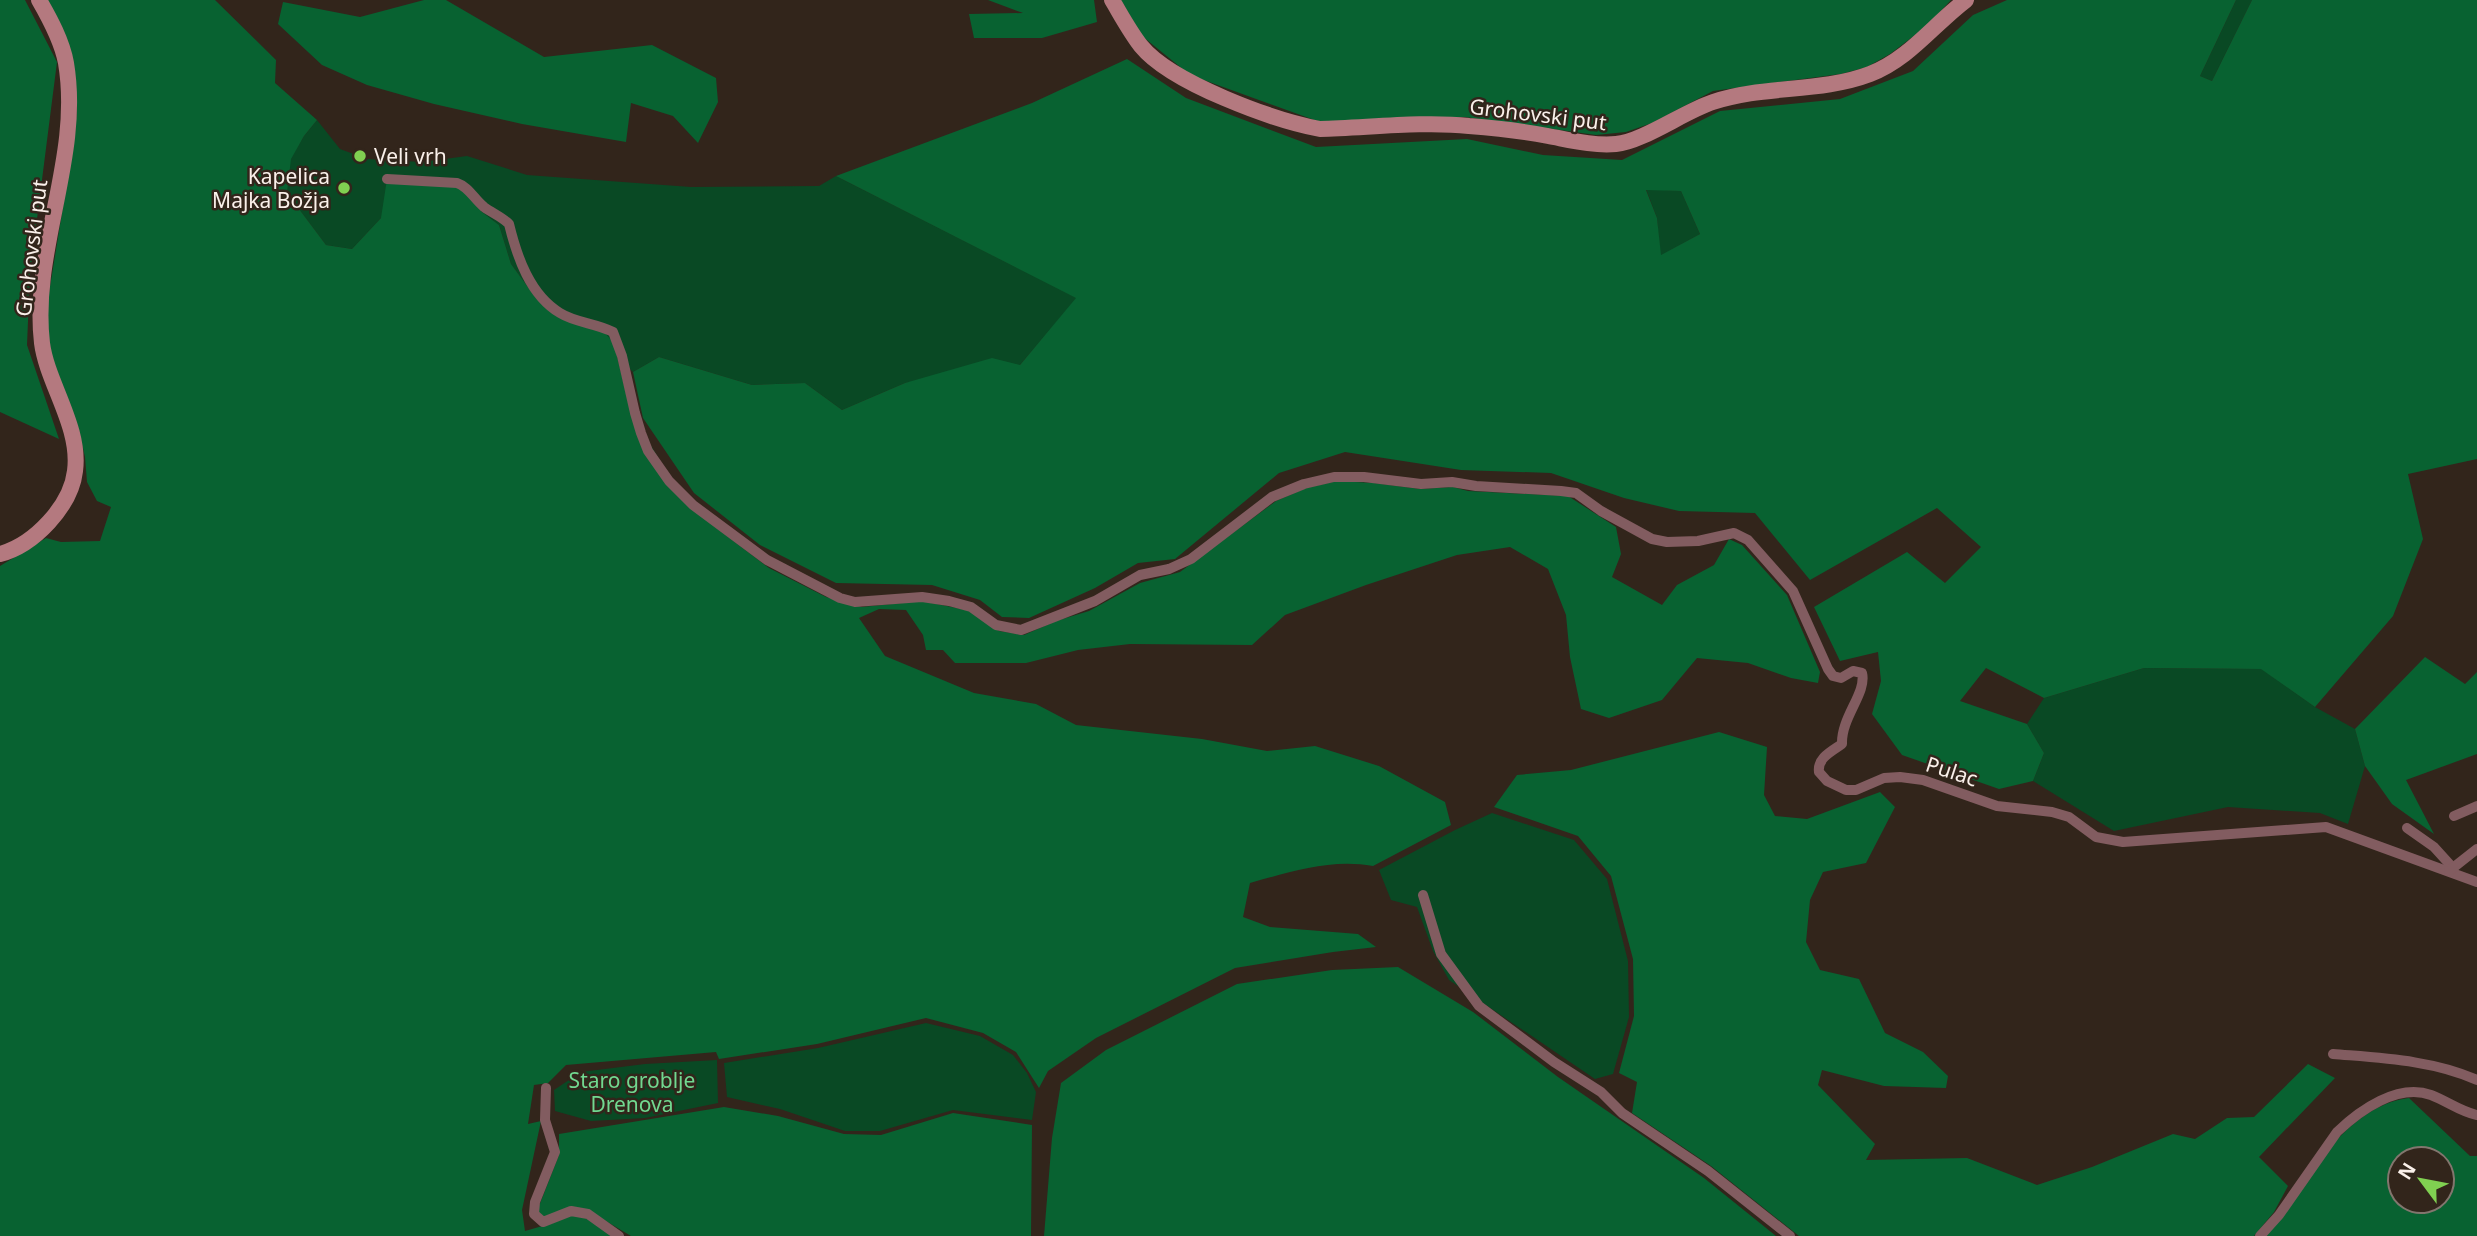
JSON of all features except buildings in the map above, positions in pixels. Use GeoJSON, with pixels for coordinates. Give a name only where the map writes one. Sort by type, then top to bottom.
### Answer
{"type":"FeatureCollection","features":[{"type":"Feature","properties":{"kind":"main road","name":"Grohovski put"},"geometry":{"type":"LineString","coordinates":[[0,554],[19,545],[60,508],[71,486],[75,470],[74,442],[42,346],[40,311],[44,277],[70,116],[66,61],[51,20],[39,0]]}},
{"type":"Feature","properties":{"kind":"main road","name":"Grohovski put"},"geometry":{"type":"LineString","coordinates":[[1112,0],[1142,47],[1187,82],[1297,124],[1320,129],[1466,125],[1590,144],[1619,145],[1690,109],[1717,100],[1840,82],[1869,74],[1894,62],[1922,41],[1966,0]]}},
{"type":"Feature","properties":{"kind":"street","name":"Pulac"},"geometry":{"type":"LineString","coordinates":[[387,179],[457,183],[467,188],[484,207],[505,220],[509,224],[525,272],[539,294],[561,314],[613,332],[648,451],[678,492],[774,565],[840,598],[855,602],[922,597],[971,607],[996,625],[1011,629],[1031,627],[1095,601],[1140,575],[1178,567],[1272,497],[1304,484],[1334,477],[1364,477],[1421,484],[1452,482],[1561,491],[1576,494],[1652,539],[1667,542],[1698,541],[1728,533],[1742,536],[1788,583],[1833,676],[1841,678],[1858,670],[1864,680],[1864,685],[1848,713],[1842,744],[1821,760],[1818,766],[1819,772],[1836,787],[1856,790],[1884,778],[1923,780],[1997,806],[2052,812],[2069,817],[2096,838],[2123,842],[2326,827],[2451,870],[2477,882]]}},
{"type":"Feature","properties":{"kind":"street"},"geometry":{"type":"LineString","coordinates":[[2454,816],[2477,806]]}},
{"type":"Feature","properties":{"kind":"street"},"geometry":{"type":"LineString","coordinates":[[2407,828],[2434,847],[2451,870],[2477,849]]}},
{"type":"Feature","properties":{"kind":"street"},"geometry":{"type":"LineString","coordinates":[[1423,895],[1441,954],[1479,1006],[1554,1062],[1601,1092],[1622,1114],[1708,1171],[1790,1236]]}},
{"type":"Feature","properties":{"kind":"street"},"geometry":{"type":"LineString","coordinates":[[2333,1054],[2402,1060],[2477,1080]]}},
{"type":"Feature","properties":{"kind":"street"},"geometry":{"type":"LineString","coordinates":[[546,1088],[545,1120],[555,1152],[535,1202],[534,1214],[543,1222],[571,1211],[588,1214],[619,1236]]}},
{"type":"Feature","properties":{"kind":"street"},"geometry":{"type":"LineString","coordinates":[[2260,1236],[2279,1215],[2337,1132],[2376,1104],[2391,1096],[2416,1093],[2430,1095],[2477,1115]]}},
{"type":"Feature","properties":{"kind":"green space"},"geometry":{"type":"Polygon","coordinates":[[[0,0],[25,0],[57,62],[30,274],[27,345],[59,439],[0,412],[0,0]]]}},
{"type":"Feature","properties":{"kind":"green space"},"geometry":{"type":"Polygon","coordinates":[[[47,0],[215,0],[276,60],[275,83],[317,120],[291,159],[287,193],[326,245],[352,249],[381,218],[387,179],[457,183],[482,212],[499,225],[511,264],[536,298],[604,332],[614,343],[631,414],[689,507],[769,568],[826,597],[862,607],[922,601],[971,611],[999,631],[1024,635],[1089,611],[1140,583],[1180,572],[1276,501],[1306,488],[1337,481],[1420,489],[1453,487],[1468,491],[1568,496],[1616,527],[1621,554],[1612,577],[1662,605],[1677,585],[1714,565],[1729,539],[1742,545],[1787,595],[1820,672],[1818,683],[1791,678],[1748,663],[1697,658],[1662,700],[1609,718],[1581,709],[1570,657],[1566,615],[1548,569],[1510,547],[1457,555],[1285,615],[1252,645],[1130,644],[1078,650],[1026,663],[955,663],[943,650],[926,650],[923,635],[906,610],[879,609],[859,618],[885,656],[974,693],[1036,704],[1076,725],[1202,739],[1267,751],[1315,746],[1379,766],[1445,802],[1451,825],[1373,866],[1326,865],[1250,883],[1243,917],[1270,927],[1358,934],[1376,947],[1235,968],[1096,1038],[1048,1071],[1039,1088],[1016,1052],[983,1033],[926,1018],[817,1044],[719,1059],[716,1052],[566,1065],[548,1083],[534,1085],[528,1124],[541,1121],[522,1210],[525,1231],[573,1214],[584,1217],[614,1236],[0,1236],[0,566],[46,538],[61,542],[100,541],[111,507],[97,501],[87,482],[79,431],[48,347],[46,311],[77,106],[71,59],[47,0]]]}},
{"type":"Feature","properties":{"kind":"green space"},"geometry":{"type":"Polygon","coordinates":[[[424,0],[446,0],[544,57],[652,45],[716,78],[718,102],[698,143],[673,116],[631,103],[626,142],[522,124],[367,85],[322,65],[278,24],[283,2],[360,17],[424,0]]]}},
{"type":"Feature","properties":{"kind":"green space"},"geometry":{"type":"Polygon","coordinates":[[[988,0],[1094,0],[1097,22],[1042,38],[974,38],[969,14],[1023,13],[988,0]]]}},
{"type":"Feature","properties":{"kind":"green space"},"geometry":{"type":"Polygon","coordinates":[[[1121,0],[1951,0],[1927,26],[1890,54],[1867,67],[1841,74],[1713,91],[1652,123],[1626,132],[1596,135],[1465,117],[1320,122],[1190,75],[1142,36],[1121,0]]]}},
{"type":"Feature","properties":{"kind":"green space"},"geometry":{"type":"Polygon","coordinates":[[[2007,0],[2236,0],[2200,76],[2212,81],[2252,0],[2477,0],[2477,459],[2408,474],[2423,539],[2393,616],[2315,707],[2261,669],[2144,668],[2044,698],[1986,668],[1960,701],[2027,724],[2044,753],[2033,781],[1999,789],[1902,755],[1872,714],[1881,681],[1878,652],[1840,661],[1814,607],[1907,552],[1945,583],[1981,547],[1937,508],[1810,580],[1755,513],[1679,511],[1624,498],[1551,473],[1461,470],[1345,452],[1279,473],[1175,559],[1138,563],[1095,588],[1029,618],[1002,617],[980,600],[932,585],[836,583],[760,545],[694,493],[643,418],[633,372],[659,357],[752,385],[805,383],[842,410],[905,383],[992,358],[1020,365],[1076,298],[836,176],[1032,103],[1127,59],[1186,98],[1316,147],[1467,139],[1543,155],[1622,160],[1720,111],[1840,99],[1913,71],[1973,15],[2007,0]],[[1646,190],[1657,218],[1661,255],[1700,234],[1681,191],[1646,190]]]}},
{"type":"Feature","properties":{"kind":"green space"},"geometry":{"type":"Polygon","coordinates":[[[2236,0],[2252,0],[2212,81],[2200,76],[2236,0]]]}},
{"type":"Feature","properties":{"kind":"green space"},"geometry":{"type":"Polygon","coordinates":[[[317,120],[340,149],[367,159],[422,162],[467,156],[527,175],[691,187],[819,186],[836,176],[1077,298],[1019,366],[905,383],[842,410],[805,383],[752,385],[659,357],[633,372],[617,357],[536,298],[511,264],[499,225],[482,212],[457,183],[381,218],[352,249],[326,245],[287,193],[290,159],[317,120]]]}},
{"type":"Feature","properties":{"kind":"green space"},"geometry":{"type":"Polygon","coordinates":[[[1646,189],[1681,191],[1700,234],[1660,256],[1657,218],[1646,189]]]}},
{"type":"Feature","properties":{"kind":"green space"},"geometry":{"type":"Polygon","coordinates":[[[2425,657],[2465,684],[2477,672],[2477,754],[2406,780],[2434,834],[2392,804],[2365,766],[2355,729],[2425,657]]]}},
{"type":"Feature","properties":{"kind":"green space"},"geometry":{"type":"Polygon","coordinates":[[[2144,668],[2262,669],[2315,707],[2355,729],[2365,766],[2348,824],[2320,813],[2228,807],[2114,831],[2033,781],[2044,753],[2027,724],[2044,698],[2144,668]]]}},
{"type":"Feature","properties":{"kind":"green space"},"geometry":{"type":"Polygon","coordinates":[[[1719,732],[1767,747],[1764,795],[1775,816],[1807,819],[1880,792],[1895,807],[1866,863],[1823,872],[1810,900],[1806,942],[1820,970],[1859,979],[1885,1033],[1923,1052],[1948,1076],[1946,1088],[1884,1086],[1822,1070],[1818,1085],[1875,1144],[1866,1160],[1967,1158],[2037,1185],[2092,1167],[2173,1134],[2195,1139],[2227,1118],[2254,1117],[2308,1064],[2335,1078],[2259,1157],[2288,1186],[2274,1212],[2254,1236],[1799,1236],[1711,1166],[1632,1113],[1637,1082],[1619,1073],[1634,1016],[1633,959],[1611,876],[1578,836],[1494,807],[1517,775],[1571,770],[1719,732]]]}},
{"type":"Feature","properties":{"kind":"green space"},"geometry":{"type":"Polygon","coordinates":[[[1492,813],[1574,840],[1607,879],[1628,961],[1629,1017],[1613,1074],[1595,1079],[1449,980],[1433,951],[1417,907],[1391,900],[1379,870],[1492,813]]]}},
{"type":"Feature","properties":{"kind":"green space"},"geometry":{"type":"Polygon","coordinates":[[[1398,967],[1473,1012],[1558,1077],[1704,1178],[1776,1236],[1044,1236],[1052,1138],[1061,1083],[1106,1050],[1237,984],[1332,970],[1398,967]]]}},
{"type":"Feature","properties":{"kind":"green space"},"geometry":{"type":"Polygon","coordinates":[[[926,1023],[980,1036],[1013,1055],[1027,1073],[1036,1092],[1032,1120],[953,1110],[880,1131],[845,1131],[780,1109],[727,1097],[724,1063],[818,1048],[926,1023]]]}},
{"type":"Feature","properties":{"kind":"green space","name":"Staro groblje Drenova"},"geometry":{"type":"Polygon","coordinates":[[[717,1060],[718,1103],[645,1118],[591,1121],[555,1111],[554,1090],[581,1072],[645,1064],[717,1060]]]}},
{"type":"Feature","properties":{"kind":"green space"},"geometry":{"type":"Polygon","coordinates":[[[2409,1098],[2470,1156],[2477,1156],[2477,1236],[2265,1236],[2326,1152],[2344,1132],[2364,1116],[2386,1104],[2409,1098]]]}},
{"type":"Feature","properties":{"kind":"green space"},"geometry":{"type":"Polygon","coordinates":[[[724,1107],[778,1116],[844,1134],[881,1135],[953,1113],[1032,1125],[1031,1236],[631,1236],[589,1211],[545,1219],[537,1211],[559,1155],[559,1134],[724,1107]]]}},
{"type":"Feature","properties":{"kind":"place","name":"Veli vrh"},"geometry":{"type":"Point","coordinates":[360,156]}},
{"type":"Feature","properties":{"kind":"place","name":"Kapelica Majka Božja"},"geometry":{"type":"Point","coordinates":[344,188]}}]}
